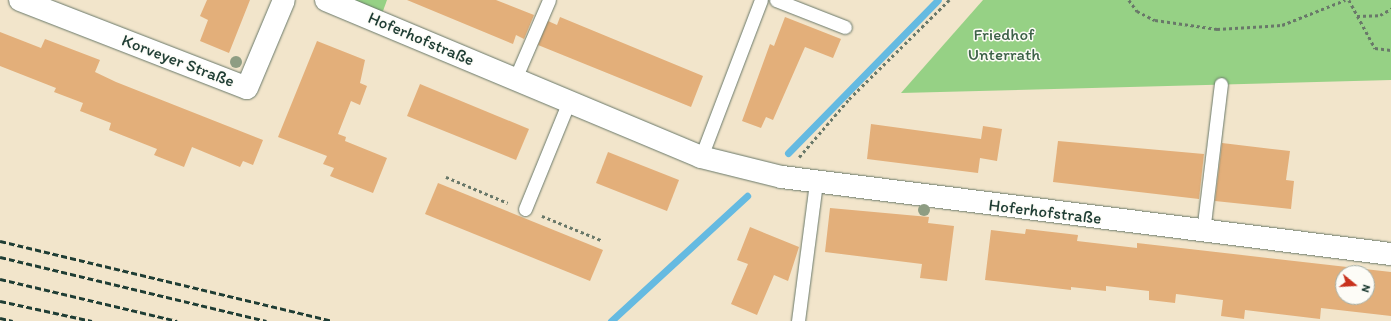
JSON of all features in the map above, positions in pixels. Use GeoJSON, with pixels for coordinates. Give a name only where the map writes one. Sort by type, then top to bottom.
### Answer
{"type":"FeatureCollection","features":[{"type":"Feature","properties":{"kind":"street","name":"Korveyer Straße"},"geometry":{"type":"LineString","coordinates":[[20,0],[247,88],[284,0]]}},
{"type":"Feature","properties":{"kind":"street","name":"Hoferhofstraße"},"geometry":{"type":"LineString","coordinates":[[326,0],[701,157],[782,177],[1203,232],[1391,254]]}},
{"type":"Feature","properties":{"kind":"lane"},"geometry":{"type":"LineString","coordinates":[[515,78],[549,0]]}},
{"type":"Feature","properties":{"kind":"lane"},"geometry":{"type":"LineString","coordinates":[[701,157],[761,0]]}},
{"type":"Feature","properties":{"kind":"lane"},"geometry":{"type":"LineString","coordinates":[[776,0],[845,27]]}},
{"type":"Feature","properties":{"kind":"lane"},"geometry":{"type":"LineString","coordinates":[[1203,232],[1221,84]]}},
{"type":"Feature","properties":{"kind":"lane"},"geometry":{"type":"LineString","coordinates":[[525,210],[569,101]]}},
{"type":"Feature","properties":{"kind":"lane"},"geometry":{"type":"LineString","coordinates":[[798,321],[816,182]]}},
{"type":"Feature","properties":{"kind":"path"},"geometry":{"type":"LineString","coordinates":[[782,177],[850,99],[949,0]]}},
{"type":"Feature","properties":{"kind":"path"},"geometry":{"type":"LineString","coordinates":[[1129,0],[1137,11],[1155,20],[1217,29],[1282,25],[1345,0]]}},
{"type":"Feature","properties":{"kind":"path"},"geometry":{"type":"LineString","coordinates":[[1349,0],[1375,48],[1391,50]]}},
{"type":"Feature","properties":{"kind":"path"},"geometry":{"type":"LineString","coordinates":[[1357,16],[1380,15],[1391,9]]}},
{"type":"Feature","properties":{"kind":"green space"},"geometry":{"type":"Polygon","coordinates":[[[326,0],[387,0],[379,22],[326,0]]]}},
{"type":"Feature","properties":{"kind":"green space","name":"Friedhof Unterrath"},"geometry":{"type":"Polygon","coordinates":[[[983,0],[1391,0],[1391,80],[901,93],[983,0]]]}},
{"type":"Feature","properties":{"kind":"building"},"geometry":{"type":"Polygon","coordinates":[[[207,0],[250,0],[229,53],[200,41],[208,20],[200,16],[207,0]]]}},
{"type":"Feature","properties":{"kind":"building"},"geometry":{"type":"Polygon","coordinates":[[[407,0],[496,0],[534,15],[524,39],[516,35],[513,44],[407,0]]]}},
{"type":"Feature","properties":{"kind":"building"},"geometry":{"type":"Polygon","coordinates":[[[560,17],[703,76],[691,107],[538,45],[548,21],[557,25],[560,17]]]}},
{"type":"Feature","properties":{"kind":"building"},"geometry":{"type":"Polygon","coordinates":[[[785,17],[841,39],[833,58],[805,47],[773,120],[766,117],[761,128],[742,121],[770,44],[774,46],[785,17]]]}},
{"type":"Feature","properties":{"kind":"building"},"geometry":{"type":"Polygon","coordinates":[[[0,32],[41,48],[45,39],[100,60],[95,72],[116,82],[263,140],[253,165],[243,161],[240,167],[192,147],[184,167],[154,155],[157,149],[109,130],[111,123],[80,111],[83,103],[54,92],[56,88],[0,66],[0,32]]]}},
{"type":"Feature","properties":{"kind":"building"},"geometry":{"type":"Polygon","coordinates":[[[317,41],[365,60],[360,83],[367,86],[360,105],[351,101],[338,134],[346,137],[345,141],[387,158],[373,193],[330,176],[334,168],[323,164],[327,156],[278,137],[317,41]]]}},
{"type":"Feature","properties":{"kind":"building"},"geometry":{"type":"Polygon","coordinates":[[[420,84],[529,129],[516,160],[407,116],[420,84]]]}},
{"type":"Feature","properties":{"kind":"building"},"geometry":{"type":"Polygon","coordinates":[[[871,124],[981,139],[983,126],[1002,129],[997,161],[980,158],[978,173],[867,159],[871,124]]]}},
{"type":"Feature","properties":{"kind":"building"},"geometry":{"type":"Polygon","coordinates":[[[1058,141],[1204,154],[1199,199],[1053,182],[1058,141]]]}},
{"type":"Feature","properties":{"kind":"building"},"geometry":{"type":"Polygon","coordinates":[[[1222,143],[1290,151],[1286,180],[1294,181],[1291,209],[1215,201],[1222,143]]]}},
{"type":"Feature","properties":{"kind":"building"},"geometry":{"type":"Polygon","coordinates":[[[608,152],[679,180],[667,211],[596,183],[608,152]]]}},
{"type":"Feature","properties":{"kind":"building"},"geometry":{"type":"Polygon","coordinates":[[[438,183],[603,250],[590,281],[425,214],[438,183]]]}},
{"type":"Feature","properties":{"kind":"building"},"geometry":{"type":"Polygon","coordinates":[[[830,208],[929,217],[928,223],[954,226],[947,281],[920,278],[922,264],[825,252],[830,208]]]}},
{"type":"Feature","properties":{"kind":"building"},"geometry":{"type":"Polygon","coordinates":[[[750,227],[799,247],[788,281],[774,275],[757,315],[731,304],[748,264],[737,260],[750,227]]]}},
{"type":"Feature","properties":{"kind":"building"},"geometry":{"type":"Polygon","coordinates":[[[1026,229],[1078,235],[1077,241],[1137,248],[1137,243],[1335,266],[1335,305],[1375,305],[1375,270],[1391,272],[1391,316],[1321,308],[1320,319],[1245,310],[1244,319],[1221,316],[1223,300],[1176,294],[1175,303],[1149,300],[1149,291],[1106,286],[1106,291],[1071,287],[1071,290],[985,280],[991,230],[1025,234],[1026,229]]]}},
{"type":"Feature","properties":{"kind":"waterway"},"geometry":{"type":"LineString","coordinates":[[788,153],[938,0]]}},
{"type":"Feature","properties":{"kind":"waterway"},"geometry":{"type":"LineString","coordinates":[[611,321],[747,196]]}},
{"type":"Feature","properties":{"kind":"railway"},"geometry":{"type":"LineString","coordinates":[[0,241],[333,321]]}},
{"type":"Feature","properties":{"kind":"railway"},"geometry":{"type":"LineString","coordinates":[[0,257],[266,321]]}},
{"type":"Feature","properties":{"kind":"railway"},"geometry":{"type":"LineString","coordinates":[[0,279],[177,321]]}},
{"type":"Feature","properties":{"kind":"railway"},"geometry":{"type":"LineString","coordinates":[[0,301],[92,321]]}},
{"type":"Feature","properties":{"kind":"railway"},"geometry":{"type":"LineString","coordinates":[[0,318],[13,321]]}}]}
